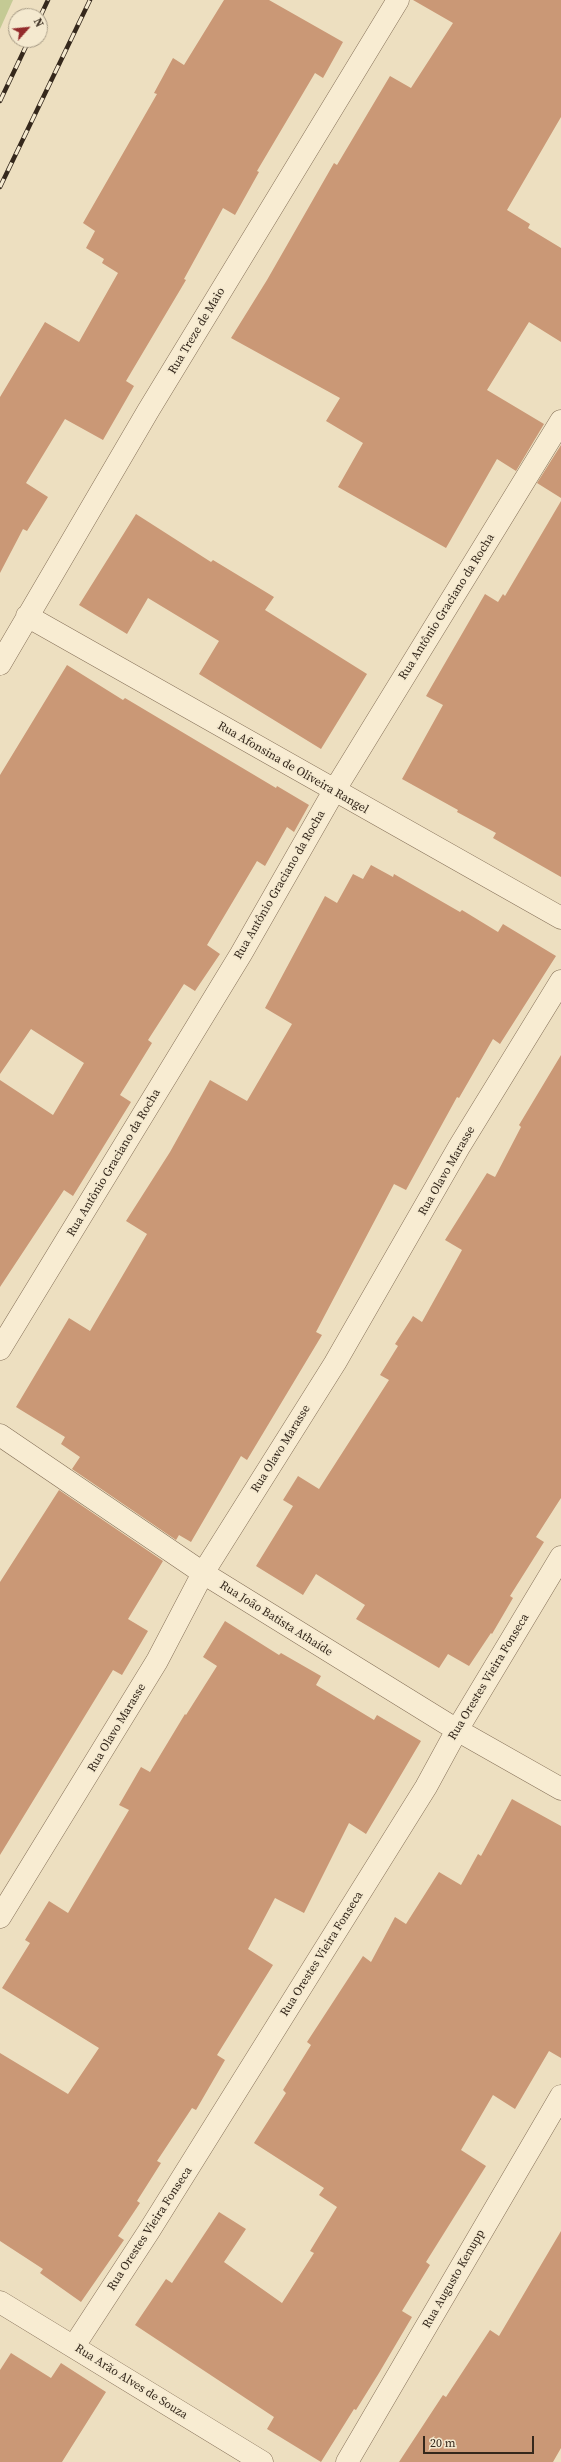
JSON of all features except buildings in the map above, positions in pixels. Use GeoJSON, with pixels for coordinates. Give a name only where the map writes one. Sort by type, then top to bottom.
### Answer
{"type":"FeatureCollection","features":[{"type":"Feature","properties":{"kind":"street","name":"Rua Treze de Maio"},"geometry":{"type":"LineString","coordinates":[[0,664],[148,411],[398,0]]}},
{"type":"Feature","properties":{"kind":"street","name":"Rua Antônio Graciano da Rocha"},"geometry":{"type":"LineString","coordinates":[[0,1349],[232,967],[334,791],[561,421]]}},
{"type":"Feature","properties":{"kind":"street","name":"Rua Afonsina de Oliveira Rangel"},"geometry":{"type":"LineString","coordinates":[[27,616],[561,918]]}},
{"type":"Feature","properties":{"kind":"street","name":"Rua Olavo Marasse"},"geometry":{"type":"LineString","coordinates":[[0,1917],[157,1661],[203,1573],[336,1363],[459,1147],[561,981]]}},
{"type":"Feature","properties":{"kind":"street","name":"Rua João Batista Athaíde"},"geometry":{"type":"LineString","coordinates":[[0,1435],[203,1573],[457,1730],[561,1789]]}},
{"type":"Feature","properties":{"kind":"street","name":"Rua Orestes Vieira Fonseca"},"geometry":{"type":"LineString","coordinates":[[74,2346],[150,2231],[426,1787],[457,1730],[561,1557]]}},
{"type":"Feature","properties":{"kind":"street","name":"Rua Augusto Kenupp"},"geometry":{"type":"LineString","coordinates":[[347,2462],[561,2096]]}},
{"type":"Feature","properties":{"kind":"street","name":"Rua Arão Alves de Souza"},"geometry":{"type":"LineString","coordinates":[[0,2302],[262,2462]]}},
{"type":"Feature","properties":{"kind":"green space"},"geometry":{"type":"Polygon","coordinates":[[[0,0],[13,0],[8,8],[0,29],[0,0]]]}},
{"type":"Feature","properties":{"kind":"railway"},"geometry":{"type":"LineString","coordinates":[[44,8],[48,0]]}},
{"type":"Feature","properties":{"kind":"railway"},"geometry":{"type":"LineString","coordinates":[[0,187],[90,0]]}},
{"type":"Feature","properties":{"kind":"railway"},"geometry":{"type":"LineString","coordinates":[[0,101],[25,48]]}}]}
